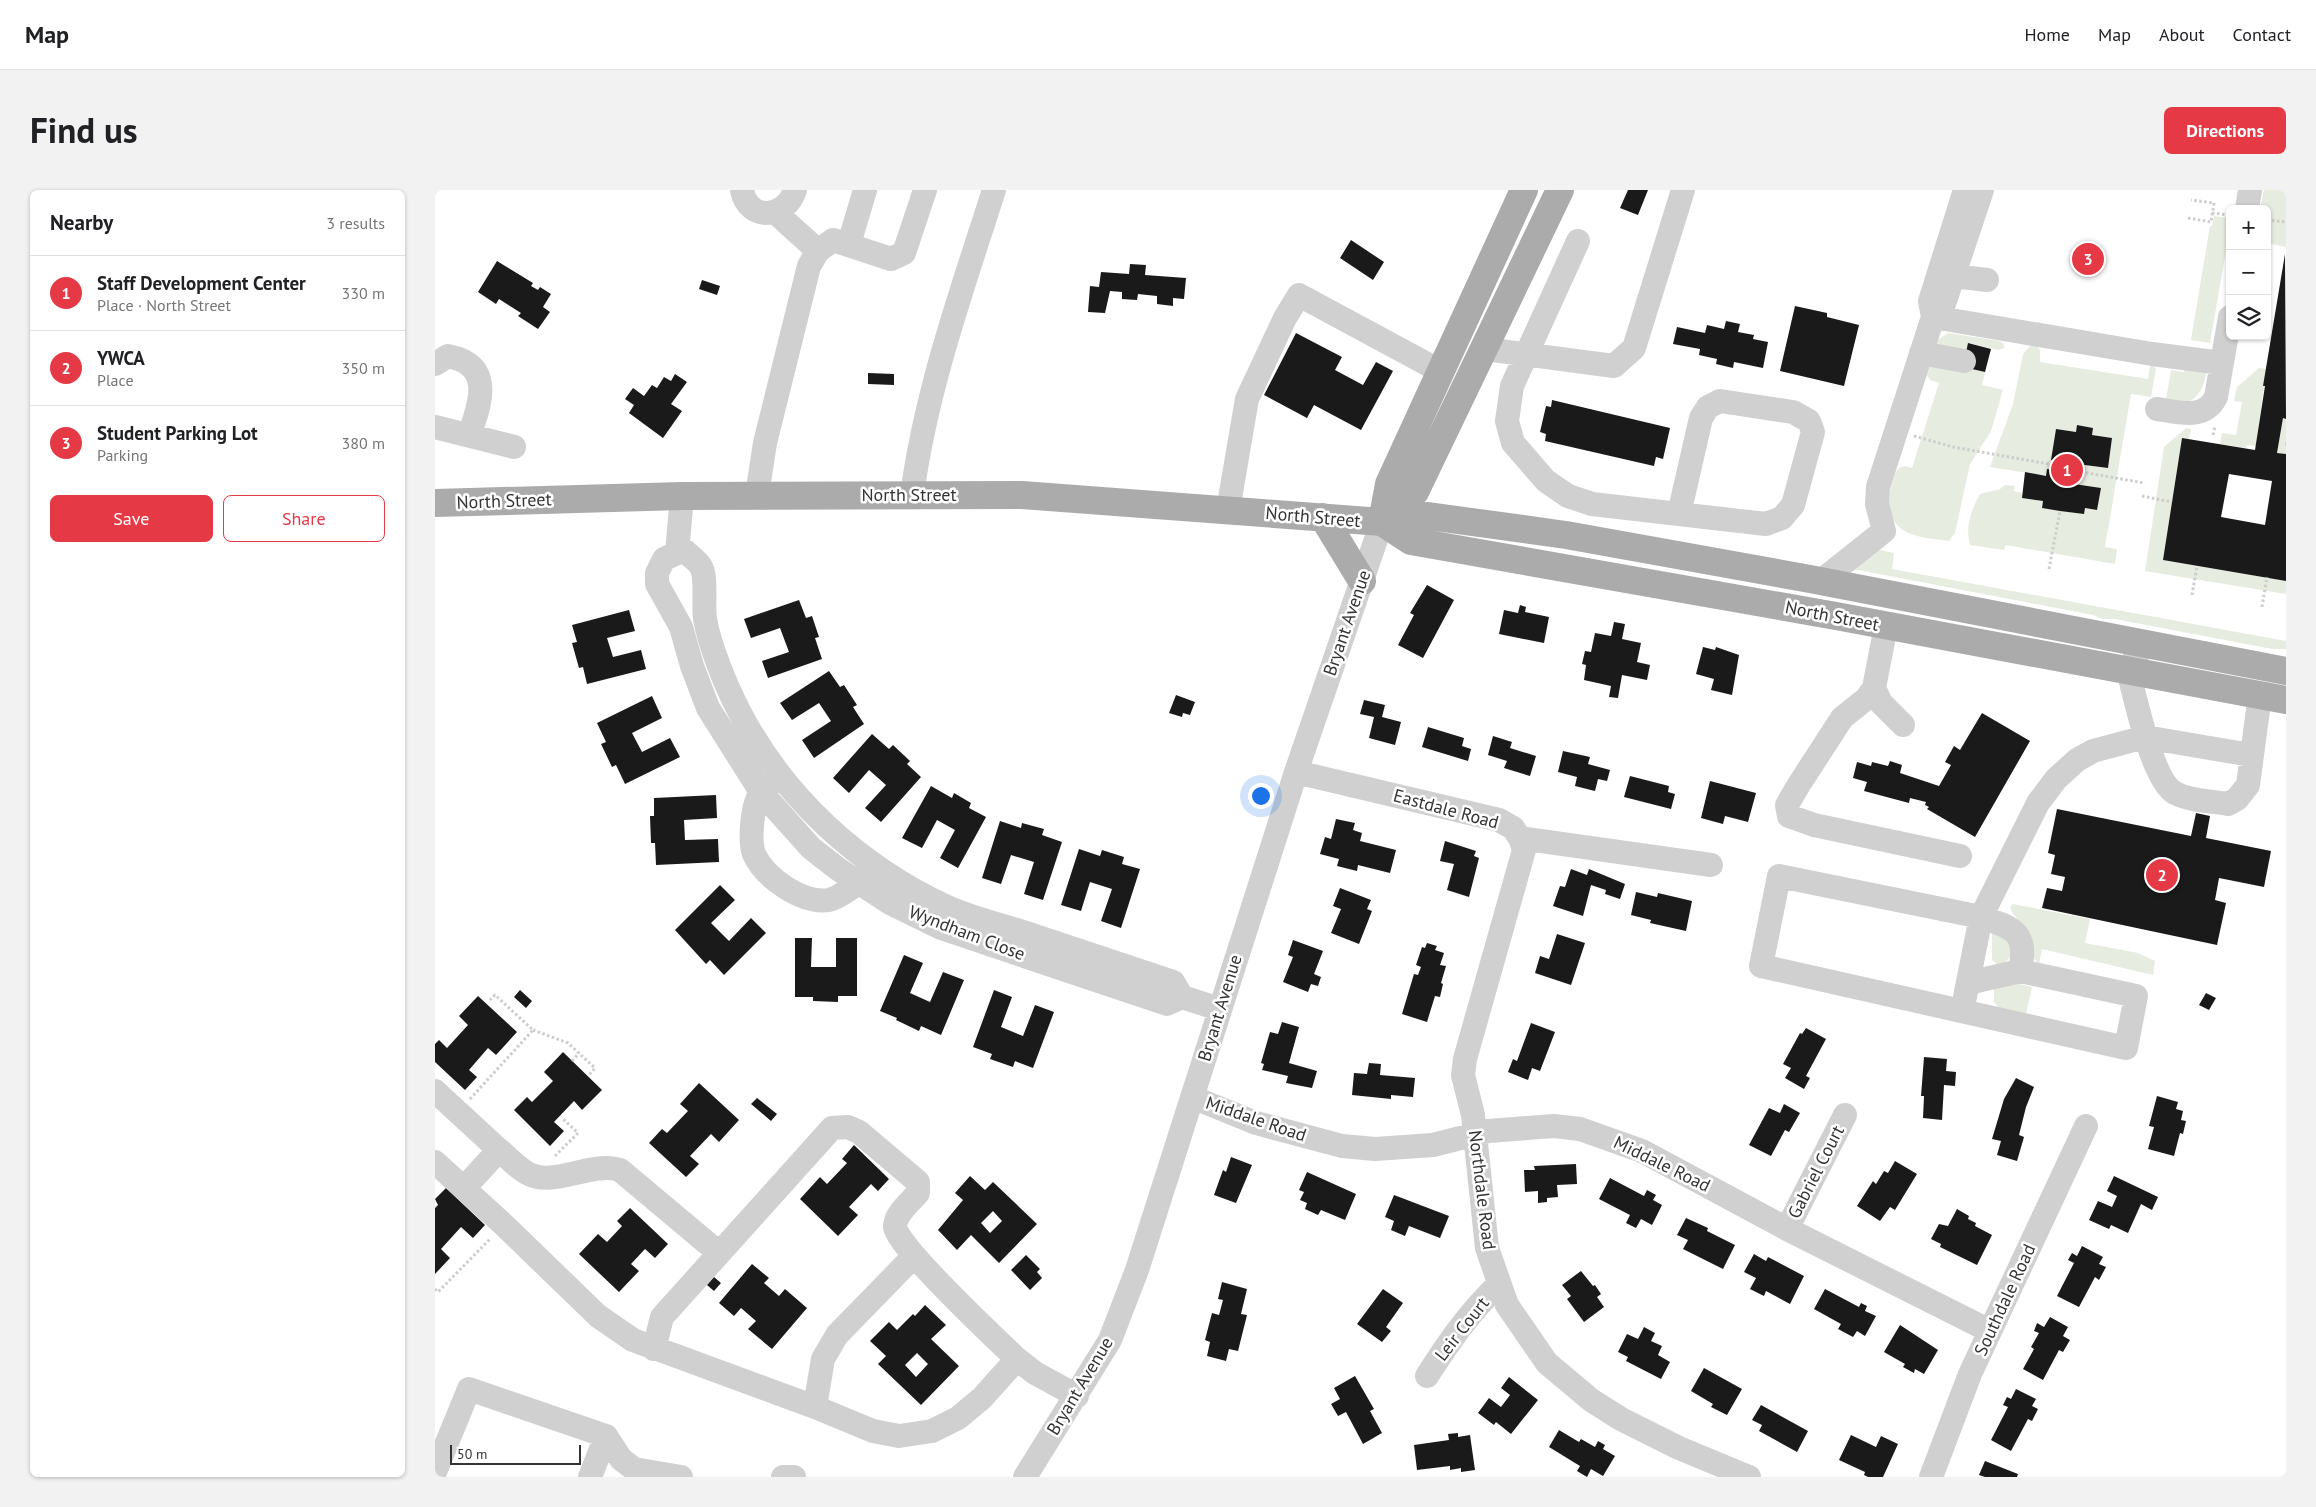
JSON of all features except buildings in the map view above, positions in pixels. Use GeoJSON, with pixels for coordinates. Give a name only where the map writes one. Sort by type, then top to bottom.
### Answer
{"type":"FeatureCollection","features":[{"type":"Feature","properties":{"kind":"main road","name":"Bryant Avenue"},"geometry":{"type":"LineString","coordinates":[[1382,522],[1389,484],[1524,190]]}},
{"type":"Feature","properties":{"kind":"main road","name":"Bryant Avenue"},"geometry":{"type":"LineString","coordinates":[[1382,522],[1415,492],[1560,190]]}},
{"type":"Feature","properties":{"kind":"main road","name":"North Street"},"geometry":{"type":"LineString","coordinates":[[435,503],[682,496],[1022,495],[1382,522],[1428,516],[1566,535],[1821,581],[2286,671]]}},
{"type":"Feature","properties":{"kind":"main road"},"geometry":{"type":"LineString","coordinates":[[1323,517],[1362,581]]}},
{"type":"Feature","properties":{"kind":"main road","name":"North Street"},"geometry":{"type":"LineString","coordinates":[[1382,522],[1411,541],[2127,669],[2273,698]]}},
{"type":"Feature","properties":{"kind":"street"},"geometry":{"type":"LineString","coordinates":[[742,190],[748,204],[754,209],[763,212],[775,212],[787,206],[795,190]]}},
{"type":"Feature","properties":{"kind":"street"},"geometry":{"type":"LineString","coordinates":[[849,244],[865,190]]}},
{"type":"Feature","properties":{"kind":"street"},"geometry":{"type":"LineString","coordinates":[[757,495],[765,443],[809,266],[818,251],[833,240],[891,259],[904,253],[925,190]]}},
{"type":"Feature","properties":{"kind":"street"},"geometry":{"type":"LineString","coordinates":[[912,494],[918,452],[931,391],[994,190]]}},
{"type":"Feature","properties":{"kind":"street"},"geometry":{"type":"LineString","coordinates":[[1485,349],[1614,366],[1634,348],[1683,190]]}},
{"type":"Feature","properties":{"kind":"street"},"geometry":{"type":"LineString","coordinates":[[1933,318],[1930,301],[1965,190]]}},
{"type":"Feature","properties":{"kind":"street"},"geometry":{"type":"LineString","coordinates":[[1821,581],[1884,532],[1877,504],[1878,487],[1933,318],[1944,304],[1982,190]]}},
{"type":"Feature","properties":{"kind":"street"},"geometry":{"type":"LineString","coordinates":[[2248,205],[2250,190]]}},
{"type":"Feature","properties":{"kind":"street"},"geometry":{"type":"LineString","coordinates":[[775,212],[818,251]]}},
{"type":"Feature","properties":{"kind":"street"},"geometry":{"type":"LineString","coordinates":[[1578,242],[1525,354],[1512,386],[1507,420],[1513,444],[1546,481],[1567,496],[1593,504],[1679,514],[1766,524],[1782,518],[1793,505],[1813,432],[1809,421],[1793,412],[1720,401],[1708,406],[1701,418],[1679,514]]}},
{"type":"Feature","properties":{"kind":"street"},"geometry":{"type":"LineString","coordinates":[[1954,276],[1987,280]]}},
{"type":"Feature","properties":{"kind":"street"},"geometry":{"type":"LineString","coordinates":[[1228,510],[1247,399],[1285,318],[1299,295],[1440,371]]}},
{"type":"Feature","properties":{"kind":"street"},"geometry":{"type":"LineString","coordinates":[[1933,318],[2152,354],[2222,363]]}},
{"type":"Feature","properties":{"kind":"street"},"geometry":{"type":"LineString","coordinates":[[2157,409],[2191,414],[2207,409],[2216,397],[2226,340]]}},
{"type":"Feature","properties":{"kind":"street"},"geometry":{"type":"LineString","coordinates":[[1921,353],[1964,361]]}},
{"type":"Feature","properties":{"kind":"street"},"geometry":{"type":"LineString","coordinates":[[435,364],[448,356],[461,359],[471,367],[482,386],[479,409],[469,436]]}},
{"type":"Feature","properties":{"kind":"street"},"geometry":{"type":"LineString","coordinates":[[435,427],[514,447]]}},
{"type":"Feature","properties":{"kind":"street"},"geometry":{"type":"LineString","coordinates":[[677,552],[682,496]]}},
{"type":"Feature","properties":{"kind":"street","name":"Bryant Avenue"},"geometry":{"type":"LineString","coordinates":[[1025,1477],[1077,1396],[1109,1340],[1127,1297],[1296,772],[1382,522]]}},
{"type":"Feature","properties":{"kind":"street","name":"Wyndham Close"},"geometry":{"type":"LineString","coordinates":[[945,918],[907,886],[857,852],[805,806],[780,776],[739,711],[717,658],[705,621],[704,575],[701,566],[685,551],[677,552],[664,559],[657,573],[657,584],[681,627],[692,666],[708,708],[761,792],[811,848],[890,903],[945,918],[1167,1004],[1182,997],[1219,1010]]}},
{"type":"Feature","properties":{"kind":"street"},"geometry":{"type":"LineString","coordinates":[[681,627],[705,621]]}},
{"type":"Feature","properties":{"kind":"street"},"geometry":{"type":"LineString","coordinates":[[1886,626],[1874,688],[1867,698],[1841,718],[1797,786],[1787,805],[1789,816],[1814,825],[1960,856]]}},
{"type":"Feature","properties":{"kind":"street"},"geometry":{"type":"LineString","coordinates":[[2145,644],[2127,669],[2145,737],[2170,790],[2183,796],[2228,804],[2243,794],[2248,785],[2251,755],[2273,698]]}},
{"type":"Feature","properties":{"kind":"street"},"geometry":{"type":"LineString","coordinates":[[1874,688],[1881,703],[1903,725]]}},
{"type":"Feature","properties":{"kind":"street"},"geometry":{"type":"LineString","coordinates":[[1961,1011],[1981,917],[2039,803],[2060,774],[2077,760],[2093,751],[2145,737],[2251,755]]}},
{"type":"Feature","properties":{"kind":"street","name":"Eastdale Road"},"geometry":{"type":"LineString","coordinates":[[1296,772],[1499,820],[1513,828],[1520,838],[1711,865]]}},
{"type":"Feature","properties":{"kind":"street"},"geometry":{"type":"LineString","coordinates":[[780,776],[761,792],[752,818],[754,854],[773,878],[799,895],[829,900],[859,883]]}},
{"type":"Feature","properties":{"kind":"street","name":"Northdale Road"},"geometry":{"type":"LineString","coordinates":[[1520,838],[1524,850],[1463,1075],[1473,1115],[1487,1248],[1499,1284],[1507,1305],[1547,1363],[1591,1400],[1629,1423],[1749,1477]]}},
{"type":"Feature","properties":{"kind":"street"},"geometry":{"type":"LineString","coordinates":[[1968,983],[2020,970],[2136,996],[2126,1048],[1761,966],[1779,876],[1981,917],[2008,926],[2017,933],[2022,943],[2023,953],[2020,970]]}},
{"type":"Feature","properties":{"kind":"street"},"geometry":{"type":"LineString","coordinates":[[435,1092],[529,1175],[553,1177],[605,1168],[620,1170],[719,1253]]}},
{"type":"Feature","properties":{"kind":"street","name":"Middale Road"},"geometry":{"type":"LineString","coordinates":[[1192,1097],[1256,1123],[1342,1146],[1375,1149],[1433,1145],[1488,1131],[1554,1126],[1581,1129],[1642,1151],[1787,1229],[1990,1331]]}},
{"type":"Feature","properties":{"kind":"street","name":"Gabriel Court"},"geometry":{"type":"LineString","coordinates":[[1787,1229],[1845,1115]]}},
{"type":"Feature","properties":{"kind":"street","name":"Southdale Road"},"geometry":{"type":"LineString","coordinates":[[1931,1477],[1970,1374],[2086,1126]]}},
{"type":"Feature","properties":{"kind":"street"},"geometry":{"type":"LineString","coordinates":[[654,1348],[662,1317],[832,1128],[848,1127],[859,1132],[918,1182],[918,1193],[902,1211],[895,1225],[896,1232],[914,1256],[1017,1359],[1035,1373],[1077,1396]]}},
{"type":"Feature","properties":{"kind":"street"},"geometry":{"type":"LineString","coordinates":[[464,1188],[499,1150]]}},
{"type":"Feature","properties":{"kind":"street"},"geometry":{"type":"LineString","coordinates":[[435,1162],[504,1225],[598,1316],[633,1340],[815,1407],[873,1431],[899,1436],[932,1431],[958,1418],[976,1403],[1017,1359]]}},
{"type":"Feature","properties":{"kind":"street"},"geometry":{"type":"LineString","coordinates":[[815,1407],[823,1359],[837,1336],[914,1256]]}},
{"type":"Feature","properties":{"kind":"street","name":"Leir Court"},"geometry":{"type":"LineString","coordinates":[[1427,1376],[1455,1331],[1475,1307],[1499,1284]]}},
{"type":"Feature","properties":{"kind":"street"},"geometry":{"type":"LineString","coordinates":[[435,1472],[469,1389],[606,1436],[621,1459],[634,1470],[681,1477]]}},
{"type":"Feature","properties":{"kind":"street"},"geometry":{"type":"LineString","coordinates":[[590,1477],[606,1436]]}},
{"type":"Feature","properties":{"kind":"street"},"geometry":{"type":"LineString","coordinates":[[783,1477],[793,1477]]}},
{"type":"Feature","properties":{"kind":"path"},"geometry":{"type":"LineString","coordinates":[[2188,218],[2211,222],[2214,203],[2191,200]]}},
{"type":"Feature","properties":{"kind":"path"},"geometry":{"type":"LineString","coordinates":[[2212,213],[2226,215]]}},
{"type":"Feature","properties":{"kind":"path"},"geometry":{"type":"LineString","coordinates":[[2271,220],[2286,222]]}},
{"type":"Feature","properties":{"kind":"path"},"geometry":{"type":"LineString","coordinates":[[1897,431],[1953,447],[2059,466]]}},
{"type":"Feature","properties":{"kind":"path"},"geometry":{"type":"LineString","coordinates":[[2076,471],[2144,483]]}},
{"type":"Feature","properties":{"kind":"path"},"geometry":{"type":"LineString","coordinates":[[2142,496],[2172,502]]}},
{"type":"Feature","properties":{"kind":"path"},"geometry":{"type":"LineString","coordinates":[[2049,568],[2060,511]]}},
{"type":"Feature","properties":{"kind":"path"},"geometry":{"type":"LineString","coordinates":[[2192,595],[2197,566]]}},
{"type":"Feature","properties":{"kind":"path"},"geometry":{"type":"LineString","coordinates":[[2261,607],[2267,577]]}},
{"type":"Feature","properties":{"kind":"path"},"geometry":{"type":"LineString","coordinates":[[490,1000],[495,995],[533,1030],[568,1043],[595,1068],[587,1076]]}},
{"type":"Feature","properties":{"kind":"path"},"geometry":{"type":"LineString","coordinates":[[458,1112],[533,1030]]}},
{"type":"Feature","properties":{"kind":"path"},"geometry":{"type":"LineString","coordinates":[[572,1060],[579,1052]]}},
{"type":"Feature","properties":{"kind":"path"},"geometry":{"type":"LineString","coordinates":[[551,1161],[578,1133],[561,1118]]}},
{"type":"Feature","properties":{"kind":"path"},"geometry":{"type":"LineString","coordinates":[[435,1289],[438,1292],[504,1225]]}},
{"type":"Feature","properties":{"kind":"shaded area"},"geometry":{"type":"Polygon","coordinates":[[[2264,190],[2286,190],[2286,247],[2271,244],[2271,205],[2261,205],[2264,190]]]}},
{"type":"Feature","properties":{"kind":"shaded area"},"geometry":{"type":"Polygon","coordinates":[[[2214,216],[2226,218],[2226,251],[2210,343],[2191,340],[2210,226],[2212,226],[2214,216]]]}},
{"type":"Feature","properties":{"kind":"shaded area"},"geometry":{"type":"Polygon","coordinates":[[[1948,333],[2000,341],[2004,348],[1998,350],[1969,343],[1965,358],[1935,349],[1938,340],[1948,333]]]}},
{"type":"Feature","properties":{"kind":"shaded area"},"geometry":{"type":"Polygon","coordinates":[[[2031,345],[2037,346],[2040,350],[2040,362],[2148,379],[2150,366],[2156,369],[2151,397],[2131,394],[2105,547],[2117,549],[2115,564],[2006,545],[2004,550],[1970,545],[1968,531],[1970,519],[1980,494],[2000,489],[2005,485],[2015,486],[2014,491],[2022,493],[2022,498],[2043,501],[2042,508],[2083,514],[2085,508],[2097,510],[2100,488],[2074,484],[2077,464],[2108,468],[2112,438],[2092,435],[2093,428],[2078,425],[2076,432],[2056,429],[2051,460],[2060,461],[2059,471],[2046,476],[1990,467],[2013,404],[2023,354],[2031,345]]]}},
{"type":"Feature","properties":{"kind":"shaded area"},"geometry":{"type":"Polygon","coordinates":[[[1932,361],[1985,372],[1982,385],[2003,390],[1991,431],[1970,464],[1955,533],[1949,541],[1908,533],[1893,520],[1889,507],[1891,487],[1895,474],[1902,466],[1912,468],[1939,383],[1930,380],[1927,375],[1932,361]]]}},
{"type":"Feature","properties":{"kind":"shaded area"},"geometry":{"type":"Polygon","coordinates":[[[2187,363],[2207,369],[2201,390],[2194,398],[2184,404],[2166,400],[2171,370],[2184,372],[2187,363]]]}},
{"type":"Feature","properties":{"kind":"shaded area"},"geometry":{"type":"Polygon","coordinates":[[[2259,368],[2266,369],[2256,446],[2247,445],[2246,448],[2220,444],[2222,433],[2236,435],[2242,402],[2234,401],[2237,387],[2259,368]]]}},
{"type":"Feature","properties":{"kind":"shaded area"},"geometry":{"type":"Polygon","coordinates":[[[2283,418],[2286,419],[2286,454],[2277,453],[2283,418]]]}},
{"type":"Feature","properties":{"kind":"shaded area"},"geometry":{"type":"Polygon","coordinates":[[[2186,428],[2191,429],[2189,439],[2182,438],[2163,560],[2286,581],[2286,594],[2145,571],[2164,447],[2186,428]]]}},
{"type":"Feature","properties":{"kind":"shaded area"},"geometry":{"type":"Polygon","coordinates":[[[1876,549],[1894,553],[1892,569],[2286,641],[2286,649],[2272,649],[2115,619],[2103,619],[2093,615],[1848,568],[1876,549]]]}},
{"type":"Feature","properties":{"kind":"shaded area"},"geometry":{"type":"Polygon","coordinates":[[[2013,904],[2090,919],[2085,943],[2138,953],[2155,961],[2153,975],[2042,949],[2039,965],[2033,957],[2032,938],[2012,912],[2010,907],[2013,904]]]}},
{"type":"Feature","properties":{"kind":"shaded area"},"geometry":{"type":"Polygon","coordinates":[[[1992,933],[2010,941],[2012,954],[2005,963],[1997,964],[1992,960],[1992,933]]]}},
{"type":"Feature","properties":{"kind":"shaded area"},"geometry":{"type":"Polygon","coordinates":[[[2015,983],[2032,987],[2026,1014],[1999,1008],[1994,1002],[1994,987],[2015,983]]]}},
{"type":"Feature","properties":{"kind":"place","name":"Student Parking Lot"},"geometry":{"type":"Point","coordinates":[2088,259]}},
{"type":"Feature","properties":{"kind":"place","name":"Staff Development Center"},"geometry":{"type":"Point","coordinates":[2067,470]}},
{"type":"Feature","properties":{"kind":"place","name":"YWCA"},"geometry":{"type":"Point","coordinates":[2162,875]}}]}
